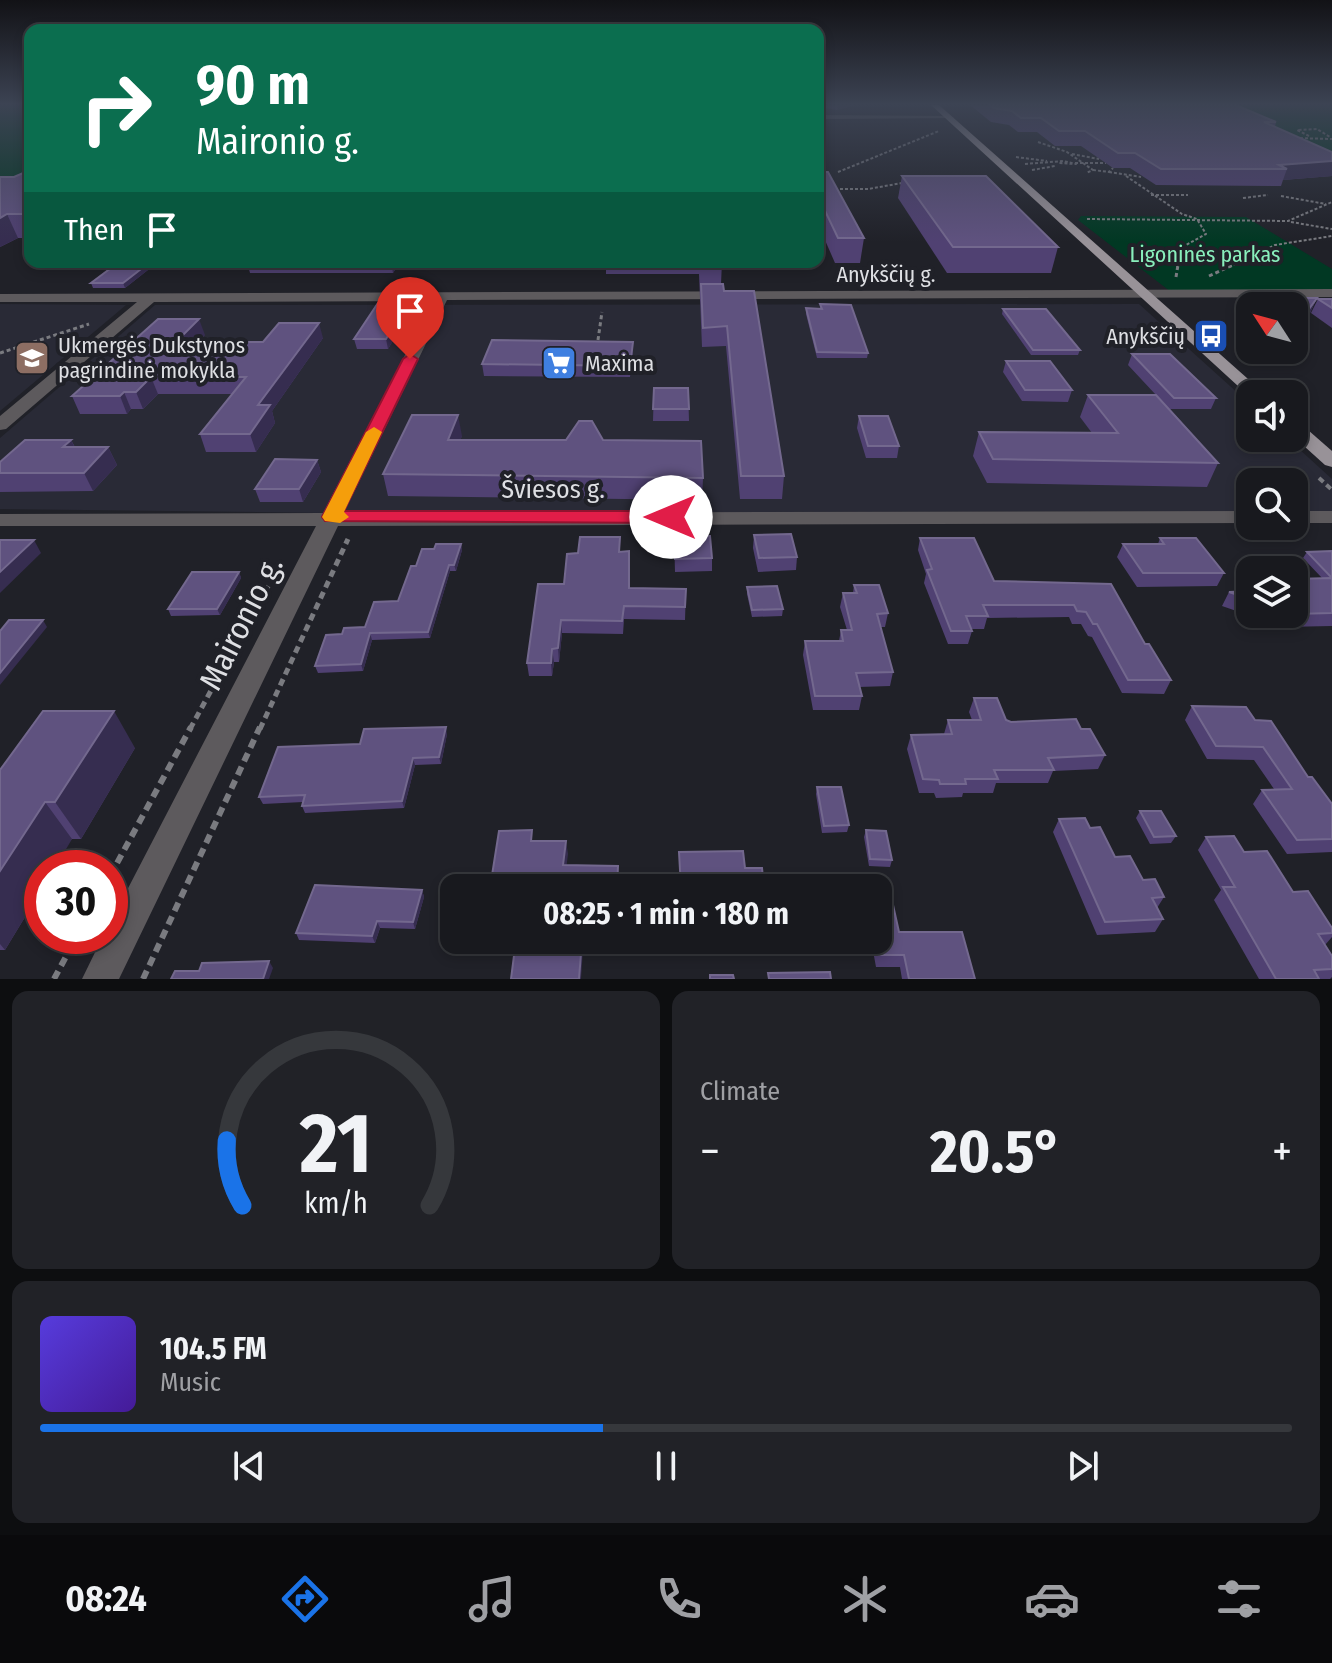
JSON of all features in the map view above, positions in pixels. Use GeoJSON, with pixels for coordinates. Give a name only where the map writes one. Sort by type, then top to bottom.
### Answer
{"type":"FeatureCollection","features":[{"type":"Feature","properties":{"kind":"main road"},"geometry":{"type":"LineString","coordinates":[[980,151],[1241,380]]}},
{"type":"Feature","properties":{"kind":"main road"},"geometry":{"type":"LineString","coordinates":[[1308,440],[1332,461]]}},
{"type":"Feature","properties":{"kind":"street","name":"Anykščių g."},"geometry":{"type":"LineString","coordinates":[[0,298],[1332,293]]}},
{"type":"Feature","properties":{"kind":"street","name":"Maironio g."},"geometry":{"type":"LineString","coordinates":[[100,979],[442,297]]}},
{"type":"Feature","properties":{"kind":"street"},"geometry":{"type":"LineString","coordinates":[[0,425],[150,298]]}},
{"type":"Feature","properties":{"kind":"street","name":"Šviesos g."},"geometry":{"type":"LineString","coordinates":[[0,520],[1236,517]]}},
{"type":"Feature","properties":{"kind":"street"},"geometry":{"type":"LineString","coordinates":[[1308,517],[1332,517]]}},
{"type":"Feature","properties":{"kind":"path"},"geometry":{"type":"LineString","coordinates":[[838,172],[886,151]]}},
{"type":"Feature","properties":{"kind":"path"},"geometry":{"type":"LineString","coordinates":[[1061,151],[1099,159]]}},
{"type":"Feature","properties":{"kind":"path"},"geometry":{"type":"LineString","coordinates":[[1070,154],[1093,170]]}},
{"type":"Feature","properties":{"kind":"path"},"geometry":{"type":"LineString","coordinates":[[1010,156],[1059,163],[1106,163]]}},
{"type":"Feature","properties":{"kind":"path"},"geometry":{"type":"LineString","coordinates":[[1026,171],[1059,163]]}},
{"type":"Feature","properties":{"kind":"path"},"geometry":{"type":"LineString","coordinates":[[1109,172],[1113,168]]}},
{"type":"Feature","properties":{"kind":"path"},"geometry":{"type":"LineString","coordinates":[[1086,173],[1093,170],[1141,177]]}},
{"type":"Feature","properties":{"kind":"path"},"geometry":{"type":"LineString","coordinates":[[1126,176],[1149,195],[1197,219],[1206,234],[1187,242],[1179,253],[1177,276],[1173,283],[1184,281]]}},
{"type":"Feature","properties":{"kind":"path"},"geometry":{"type":"LineString","coordinates":[[831,189],[868,189],[912,180]]}},
{"type":"Feature","properties":{"kind":"path"},"geometry":{"type":"LineString","coordinates":[[1149,195],[1188,195]]}},
{"type":"Feature","properties":{"kind":"path"},"geometry":{"type":"LineString","coordinates":[[1243,198],[1275,196],[1331,204]]}},
{"type":"Feature","properties":{"kind":"path"},"geometry":{"type":"LineString","coordinates":[[1288,221],[1331,204]]}},
{"type":"Feature","properties":{"kind":"path"},"geometry":{"type":"LineString","coordinates":[[1081,219],[1288,221],[1332,229]]}},
{"type":"Feature","properties":{"kind":"path"},"geometry":{"type":"LineString","coordinates":[[1207,277],[1232,268],[1256,252],[1275,245],[1332,236]]}},
{"type":"Feature","properties":{"kind":"path"},"geometry":{"type":"LineString","coordinates":[[596,349],[605,297]]}},
{"type":"Feature","properties":{"kind":"path"},"geometry":{"type":"LineString","coordinates":[[0,353],[89,324]]}},
{"type":"Feature","properties":{"kind":"path"},"geometry":{"type":"LineString","coordinates":[[143,979],[359,517]]}},
{"type":"Feature","properties":{"kind":"path"},"geometry":{"type":"LineString","coordinates":[[124,850],[276,572]]}},
{"type":"Feature","properties":{"kind":"path"},"geometry":{"type":"LineString","coordinates":[[54,979],[67,954]]}},
{"type":"Feature","properties":{"kind":"shaded area","name":"Ukmergės Dukstynos pagrindinė mokykla"},"geometry":{"type":"Polygon","coordinates":[[[0,304],[126,305],[0,411],[0,304]]]}},
{"type":"Feature","properties":{"kind":"shaded area"},"geometry":{"type":"Polygon","coordinates":[[[1139,304],[1236,391],[1236,452],[1302,452],[1332,479],[1332,511],[1308,511],[1308,468],[1236,468],[1236,511],[330,513],[0,509],[0,438],[155,305],[1139,304]]]}},
{"type":"Feature","properties":{"kind":"green space"},"geometry":{"type":"Polygon","coordinates":[[[0,151],[24,151],[24,176],[0,184],[0,151]]]}},
{"type":"Feature","properties":{"kind":"green space"},"geometry":{"type":"Polygon","coordinates":[[[1318,151],[1332,151],[1332,157],[1318,151]]]}},
{"type":"Feature","properties":{"kind":"green space","name":"Ligoninės parkas"},"geometry":{"type":"Polygon","coordinates":[[[1081,216],[1246,217],[1332,269],[1332,291],[1171,292],[1078,220],[1081,216]]]}},
{"type":"Feature","properties":{"kind":"building"},"geometry":{"type":"Polygon","coordinates":[[[1115,151],[1329,151],[1332,152],[1332,161],[1279,165],[1287,169],[1161,169],[1135,153],[1115,151]]]}},
{"type":"Feature","properties":{"kind":"building"},"geometry":{"type":"Polygon","coordinates":[[[824,172],[828,172],[864,238],[838,238],[824,209],[824,172]]]}},
{"type":"Feature","properties":{"kind":"building"},"geometry":{"type":"Polygon","coordinates":[[[24,173],[24,214],[7,214],[0,218],[0,177],[14,177],[24,173]]]}},
{"type":"Feature","properties":{"kind":"building"},"geometry":{"type":"Polygon","coordinates":[[[902,176],[986,176],[1058,247],[953,247],[902,176]]]}},
{"type":"Feature","properties":{"kind":"building"},"geometry":{"type":"Polygon","coordinates":[[[111,268],[142,268],[123,283],[91,283],[111,268]]]}},
{"type":"Feature","properties":{"kind":"building"},"geometry":{"type":"Polygon","coordinates":[[[701,284],[723,284],[724,291],[754,291],[784,476],[741,476],[727,326],[703,328],[701,284]]]}},
{"type":"Feature","properties":{"kind":"building"},"geometry":{"type":"Polygon","coordinates":[[[1308,298],[1317,298],[1308,310],[1308,298]]]}},
{"type":"Feature","properties":{"kind":"building"},"geometry":{"type":"Polygon","coordinates":[[[1318,299],[1332,299],[1332,308],[1318,299]]]}},
{"type":"Feature","properties":{"kind":"building"},"geometry":{"type":"Polygon","coordinates":[[[378,303],[408,303],[386,339],[354,339],[378,303]]]}},
{"type":"Feature","properties":{"kind":"building"},"geometry":{"type":"Polygon","coordinates":[[[820,304],[851,305],[868,353],[817,352],[806,308],[822,309],[820,304]]]}},
{"type":"Feature","properties":{"kind":"building"},"geometry":{"type":"Polygon","coordinates":[[[1003,309],[1046,309],[1080,350],[1033,350],[1003,309]]]}},
{"type":"Feature","properties":{"kind":"building"},"geometry":{"type":"Polygon","coordinates":[[[158,319],[199,319],[176,342],[263,342],[279,323],[319,323],[258,405],[270,405],[250,434],[200,434],[246,377],[151,377],[136,392],[124,392],[120,396],[72,396],[158,319]]]}},
{"type":"Feature","properties":{"kind":"building"},"geometry":{"type":"Polygon","coordinates":[[[492,340],[633,342],[630,366],[482,364],[492,340]]]}},
{"type":"Feature","properties":{"kind":"building"},"geometry":{"type":"Polygon","coordinates":[[[1132,354],[1170,354],[1216,398],[1174,398],[1132,354]]]}},
{"type":"Feature","properties":{"kind":"building"},"geometry":{"type":"Polygon","coordinates":[[[1006,361],[1050,361],[1072,390],[1025,390],[1006,361]]]}},
{"type":"Feature","properties":{"kind":"building"},"geometry":{"type":"Polygon","coordinates":[[[654,388],[688,388],[689,409],[653,409],[654,388]]]}},
{"type":"Feature","properties":{"kind":"building"},"geometry":{"type":"Polygon","coordinates":[[[1088,395],[1156,395],[1218,463],[993,459],[979,432],[1118,433],[1088,395]]]}},
{"type":"Feature","properties":{"kind":"building"},"geometry":{"type":"Polygon","coordinates":[[[412,415],[458,415],[448,440],[566,440],[579,421],[592,421],[603,440],[701,441],[703,478],[383,474],[412,415]]]}},
{"type":"Feature","properties":{"kind":"building"},"geometry":{"type":"Polygon","coordinates":[[[859,416],[888,416],[899,446],[868,446],[859,416]]]}},
{"type":"Feature","properties":{"kind":"building"},"geometry":{"type":"Polygon","coordinates":[[[25,440],[71,440],[63,447],[108,447],[84,473],[0,473],[0,462],[25,440]]]}},
{"type":"Feature","properties":{"kind":"building"},"geometry":{"type":"Polygon","coordinates":[[[275,459],[317,460],[299,489],[255,489],[275,459]]]}},
{"type":"Feature","properties":{"kind":"building"},"geometry":{"type":"Polygon","coordinates":[[[791,534],[797,557],[759,558],[754,535],[791,534]]]}},
{"type":"Feature","properties":{"kind":"building"},"geometry":{"type":"Polygon","coordinates":[[[674,536],[710,536],[712,558],[675,559],[674,536]]]}},
{"type":"Feature","properties":{"kind":"building"},"geometry":{"type":"Polygon","coordinates":[[[580,537],[620,537],[619,552],[629,551],[629,588],[686,589],[685,607],[624,606],[622,621],[561,620],[558,648],[552,649],[551,663],[527,663],[538,584],[564,584],[567,554],[578,553],[580,537]]]}},
{"type":"Feature","properties":{"kind":"building"},"geometry":{"type":"Polygon","coordinates":[[[920,538],[974,538],[994,581],[1111,584],[1145,644],[1149,644],[1171,680],[1128,680],[1097,624],[1093,624],[1086,612],[1077,611],[1074,605],[983,605],[988,616],[966,616],[972,631],[951,631],[927,570],[932,569],[920,538]]]}},
{"type":"Feature","properties":{"kind":"building"},"geometry":{"type":"Polygon","coordinates":[[[1160,538],[1196,538],[1224,573],[1143,573],[1123,544],[1164,544],[1160,538]]]}},
{"type":"Feature","properties":{"kind":"building"},"geometry":{"type":"Polygon","coordinates":[[[0,540],[34,540],[0,572],[0,540]]]}},
{"type":"Feature","properties":{"kind":"building"},"geometry":{"type":"Polygon","coordinates":[[[436,544],[461,544],[454,565],[449,565],[428,632],[370,633],[361,664],[315,666],[326,635],[342,634],[344,628],[365,627],[374,602],[398,601],[411,566],[416,566],[422,549],[434,549],[436,544]]]}},
{"type":"Feature","properties":{"kind":"building"},"geometry":{"type":"Polygon","coordinates":[[[1332,551],[1332,578],[1307,552],[1332,551]]]}},
{"type":"Feature","properties":{"kind":"building"},"geometry":{"type":"Polygon","coordinates":[[[192,572],[239,572],[217,609],[168,609],[192,572]]]}},
{"type":"Feature","properties":{"kind":"building"},"geometry":{"type":"Polygon","coordinates":[[[1332,578],[1332,613],[1308,614],[1308,579],[1332,578]]]}},
{"type":"Feature","properties":{"kind":"building"},"geometry":{"type":"Polygon","coordinates":[[[854,585],[879,585],[888,613],[877,614],[893,672],[856,673],[862,696],[815,696],[805,641],[843,641],[841,630],[852,630],[843,593],[857,593],[854,585]]]}},
{"type":"Feature","properties":{"kind":"building"},"geometry":{"type":"Polygon","coordinates":[[[777,586],[783,609],[752,610],[747,587],[777,586]]]}},
{"type":"Feature","properties":{"kind":"building"},"geometry":{"type":"Polygon","coordinates":[[[9,620],[43,620],[0,673],[0,631],[9,620]]]}},
{"type":"Feature","properties":{"kind":"building"},"geometry":{"type":"Polygon","coordinates":[[[974,698],[997,698],[1006,720],[1011,722],[1076,719],[1081,729],[1090,729],[1105,755],[1048,758],[1054,770],[994,770],[998,779],[965,779],[966,784],[940,784],[939,780],[923,779],[911,735],[952,734],[948,720],[981,720],[974,698]]]}},
{"type":"Feature","properties":{"kind":"building"},"geometry":{"type":"Polygon","coordinates":[[[1192,706],[1246,707],[1255,720],[1271,721],[1308,777],[1312,777],[1332,804],[1332,839],[1297,840],[1262,790],[1292,789],[1263,747],[1216,746],[1192,706]]]}},
{"type":"Feature","properties":{"kind":"building"},"geometry":{"type":"Polygon","coordinates":[[[43,711],[114,711],[55,802],[45,802],[0,871],[0,770],[43,711]]]}},
{"type":"Feature","properties":{"kind":"building"},"geometry":{"type":"Polygon","coordinates":[[[446,727],[439,757],[413,758],[402,801],[302,806],[305,795],[259,797],[278,747],[360,744],[364,729],[446,727]]]}},
{"type":"Feature","properties":{"kind":"building"},"geometry":{"type":"Polygon","coordinates":[[[817,787],[841,787],[849,825],[824,826],[817,787]]]}},
{"type":"Feature","properties":{"kind":"building"},"geometry":{"type":"Polygon","coordinates":[[[1140,811],[1161,811],[1176,836],[1154,837],[1140,811]]]}},
{"type":"Feature","properties":{"kind":"building"},"geometry":{"type":"Polygon","coordinates":[[[1085,818],[1090,828],[1100,827],[1115,857],[1130,856],[1143,880],[1155,879],[1164,897],[1152,898],[1163,919],[1105,922],[1059,819],[1085,818]]]}},
{"type":"Feature","properties":{"kind":"building"},"geometry":{"type":"Polygon","coordinates":[[[532,830],[531,841],[566,841],[563,865],[618,866],[618,874],[492,874],[499,831],[532,830]]]}},
{"type":"Feature","properties":{"kind":"building"},"geometry":{"type":"Polygon","coordinates":[[[866,830],[886,831],[892,860],[870,859],[866,830]]]}},
{"type":"Feature","properties":{"kind":"building"},"geometry":{"type":"Polygon","coordinates":[[[1234,836],[1244,852],[1267,851],[1293,892],[1308,891],[1332,928],[1332,933],[1318,934],[1332,956],[1332,969],[1314,970],[1319,979],[1276,979],[1223,887],[1235,887],[1206,837],[1234,836]]]}},
{"type":"Feature","properties":{"kind":"building"},"geometry":{"type":"Polygon","coordinates":[[[743,851],[745,868],[762,868],[763,874],[680,874],[679,852],[743,851]]]}},
{"type":"Feature","properties":{"kind":"building"},"geometry":{"type":"Polygon","coordinates":[[[315,885],[422,890],[413,922],[377,921],[372,936],[296,933],[315,885]]]}},
{"type":"Feature","properties":{"kind":"building"},"geometry":{"type":"Polygon","coordinates":[[[892,900],[899,932],[962,932],[975,979],[909,979],[904,955],[879,955],[892,954],[892,900]]]}},
{"type":"Feature","properties":{"kind":"building"},"geometry":{"type":"Polygon","coordinates":[[[514,954],[581,954],[579,979],[511,979],[514,954]]]}},
{"type":"Feature","properties":{"kind":"building"},"geometry":{"type":"Polygon","coordinates":[[[269,961],[263,979],[171,979],[175,971],[199,971],[202,963],[269,961]]]}},
{"type":"Feature","properties":{"kind":"building"},"geometry":{"type":"Polygon","coordinates":[[[830,972],[831,979],[769,979],[768,973],[830,972]]]}},
{"type":"Feature","properties":{"kind":"building"},"geometry":{"type":"Polygon","coordinates":[[[710,975],[733,975],[734,979],[710,979],[710,975]]]}},
{"type":"Feature","properties":{"kind":"slow traffic"},"geometry":{"type":"LineString","coordinates":[[340,517],[332,517],[374,432]]}},
{"type":"Feature","properties":{"kind":"place","name":"Anykščių"},"geometry":{"type":"Point","coordinates":[1211,336]}},
{"type":"Feature","properties":{"kind":"place","name":"Ukmergės Dukstynos pagrindinė mokykla"},"geometry":{"type":"Point","coordinates":[32,358]}},
{"type":"Feature","properties":{"kind":"place","name":"Maxima"},"geometry":{"type":"Point","coordinates":[559,363]}},
{"type":"Feature","properties":{"kind":"route"},"geometry":{"type":"LineString","coordinates":[[410,359],[332,517],[671,517]]}}]}
